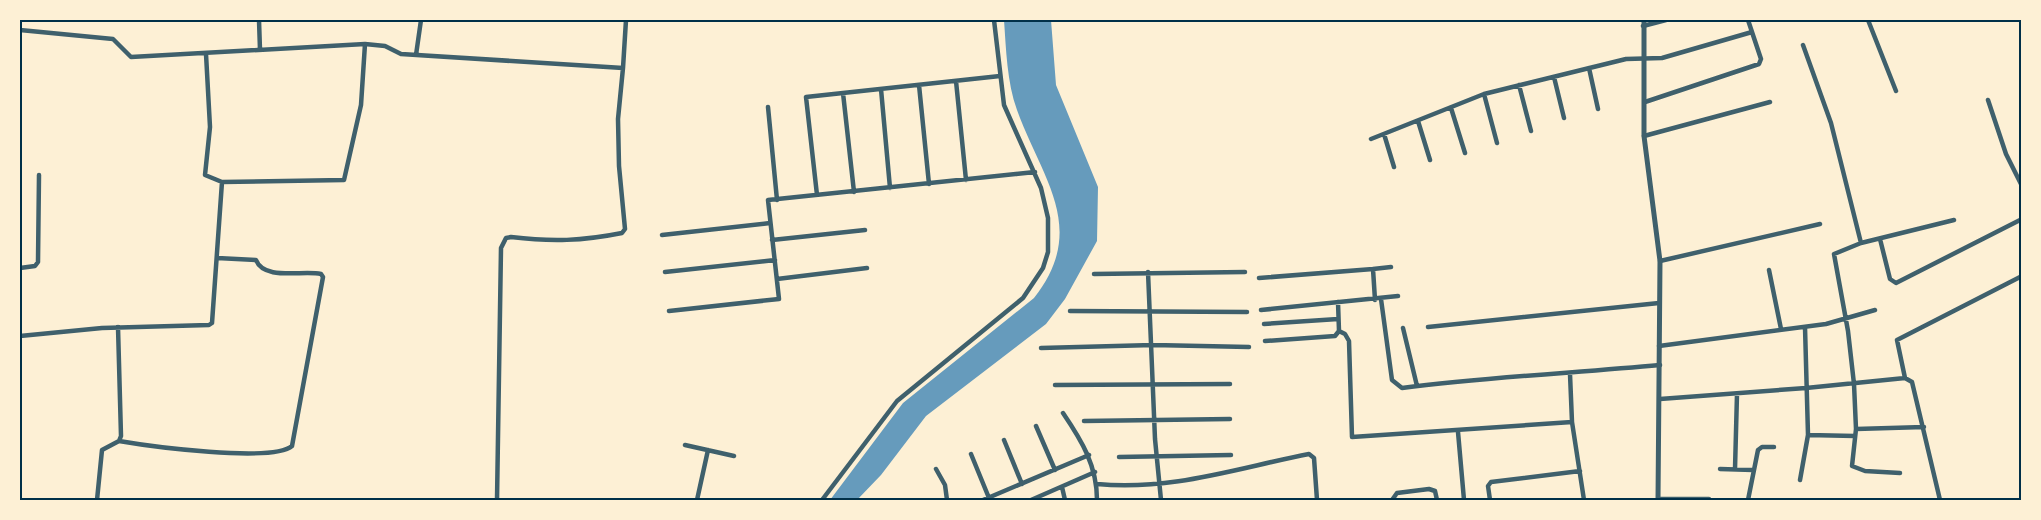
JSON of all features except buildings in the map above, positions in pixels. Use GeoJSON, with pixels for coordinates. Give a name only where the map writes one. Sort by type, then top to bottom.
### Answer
{"type":"FeatureCollection","features":[{"type":"Feature","properties":{"kind":"street"},"geometry":{"type":"LineString","coordinates":[[259,20],[260,50]]}},
{"type":"Feature","properties":{"kind":"street"},"geometry":{"type":"LineString","coordinates":[[416,55],[421,20]]}},
{"type":"Feature","properties":{"kind":"street"},"geometry":{"type":"LineString","coordinates":[[497,501],[501,248],[506,238],[511,237],[553,242],[589,240],[622,232],[625,229],[619,166],[618,120],[626,20]]}},
{"type":"Feature","properties":{"kind":"street"},"geometry":{"type":"LineString","coordinates":[[822,501],[897,401],[1011,309],[1035,284],[1048,252],[1049,231],[1044,199],[1035,172],[1004,105],[994,20]]}},
{"type":"Feature","properties":{"kind":"street"},"geometry":{"type":"LineString","coordinates":[[1666,20],[1644,23],[1644,136],[1660,261],[1658,500],[1709,499]]}},
{"type":"Feature","properties":{"kind":"street"},"geometry":{"type":"LineString","coordinates":[[1645,102],[1758,64],[1761,59],[1748,20]]}},
{"type":"Feature","properties":{"kind":"street"},"geometry":{"type":"LineString","coordinates":[[1868,20],[1896,91]]}},
{"type":"Feature","properties":{"kind":"street"},"geometry":{"type":"LineString","coordinates":[[20,30],[113,39],[131,57],[365,44],[385,46],[401,54],[623,68]]}},
{"type":"Feature","properties":{"kind":"street"},"geometry":{"type":"LineString","coordinates":[[1371,139],[1484,94],[1631,58],[1644,60],[1662,58],[1752,32]]}},
{"type":"Feature","properties":{"kind":"street"},"geometry":{"type":"LineString","coordinates":[[206,54],[210,127],[205,175],[222,182],[344,180],[361,105],[365,44]]}},
{"type":"Feature","properties":{"kind":"street"},"geometry":{"type":"LineString","coordinates":[[1803,45],[1831,123],[1860,243]]}},
{"type":"Feature","properties":{"kind":"street"},"geometry":{"type":"LineString","coordinates":[[1589,68],[1598,109]]}},
{"type":"Feature","properties":{"kind":"street"},"geometry":{"type":"LineString","coordinates":[[817,195],[806,97],[1000,76]]}},
{"type":"Feature","properties":{"kind":"street"},"geometry":{"type":"LineString","coordinates":[[1554,77],[1564,118]]}},
{"type":"Feature","properties":{"kind":"street"},"geometry":{"type":"LineString","coordinates":[[956,81],[966,180]]}},
{"type":"Feature","properties":{"kind":"street"},"geometry":{"type":"LineString","coordinates":[[919,85],[929,184]]}},
{"type":"Feature","properties":{"kind":"street"},"geometry":{"type":"LineString","coordinates":[[1520,85],[1531,131]]}},
{"type":"Feature","properties":{"kind":"street"},"geometry":{"type":"LineString","coordinates":[[881,89],[890,188]]}},
{"type":"Feature","properties":{"kind":"street"},"geometry":{"type":"LineString","coordinates":[[843,93],[854,192]]}},
{"type":"Feature","properties":{"kind":"street"},"geometry":{"type":"LineString","coordinates":[[1484,94],[1497,143]]}},
{"type":"Feature","properties":{"kind":"street"},"geometry":{"type":"LineString","coordinates":[[1988,100],[2006,154],[2022,186]]}},
{"type":"Feature","properties":{"kind":"street"},"geometry":{"type":"LineString","coordinates":[[1644,136],[1770,102]]}},
{"type":"Feature","properties":{"kind":"street"},"geometry":{"type":"LineString","coordinates":[[768,107],[777,200]]}},
{"type":"Feature","properties":{"kind":"street"},"geometry":{"type":"LineString","coordinates":[[1451,108],[1465,153]]}},
{"type":"Feature","properties":{"kind":"street"},"geometry":{"type":"LineString","coordinates":[[1418,121],[1430,160]]}},
{"type":"Feature","properties":{"kind":"street"},"geometry":{"type":"LineString","coordinates":[[1384,134],[1394,168]]}},
{"type":"Feature","properties":{"kind":"street"},"geometry":{"type":"LineString","coordinates":[[669,311],[779,299],[768,200],[1035,172]]}},
{"type":"Feature","properties":{"kind":"street"},"geometry":{"type":"LineString","coordinates":[[20,268],[35,266],[38,262],[39,175]]}},
{"type":"Feature","properties":{"kind":"street"},"geometry":{"type":"LineString","coordinates":[[20,336],[118,327],[210,325],[214,318],[222,182]]}},
{"type":"Feature","properties":{"kind":"street"},"geometry":{"type":"LineString","coordinates":[[1880,239],[1890,279],[1896,283],[2022,219]]}},
{"type":"Feature","properties":{"kind":"street"},"geometry":{"type":"LineString","coordinates":[[1900,473],[1853,468],[1856,429],[1854,384],[1834,254],[1860,243],[1954,220]]}},
{"type":"Feature","properties":{"kind":"street"},"geometry":{"type":"LineString","coordinates":[[662,235],[770,223]]}},
{"type":"Feature","properties":{"kind":"street"},"geometry":{"type":"LineString","coordinates":[[1660,261],[1820,224]]}},
{"type":"Feature","properties":{"kind":"street"},"geometry":{"type":"LineString","coordinates":[[772,240],[865,230]]}},
{"type":"Feature","properties":{"kind":"street"},"geometry":{"type":"LineString","coordinates":[[97,501],[102,450],[119,441],[227,453],[281,452],[292,446],[323,277],[321,274],[312,272],[269,272],[256,260],[250,258],[217,258]]}},
{"type":"Feature","properties":{"kind":"street"},"geometry":{"type":"LineString","coordinates":[[665,272],[775,260]]}},
{"type":"Feature","properties":{"kind":"street"},"geometry":{"type":"LineString","coordinates":[[1259,278],[1391,267]]}},
{"type":"Feature","properties":{"kind":"street"},"geometry":{"type":"LineString","coordinates":[[777,279],[867,268]]}},
{"type":"Feature","properties":{"kind":"street"},"geometry":{"type":"LineString","coordinates":[[1373,269],[1392,380],[1402,388],[1511,375],[1570,374],[1660,365]]}},
{"type":"Feature","properties":{"kind":"street"},"geometry":{"type":"LineString","coordinates":[[1769,270],[1781,329]]}},
{"type":"Feature","properties":{"kind":"street"},"geometry":{"type":"LineString","coordinates":[[1148,272],[1153,345],[1156,456],[1161,501]]}},
{"type":"Feature","properties":{"kind":"street"},"geometry":{"type":"LineString","coordinates":[[1094,274],[1245,272]]}},
{"type":"Feature","properties":{"kind":"street"},"geometry":{"type":"LineString","coordinates":[[1905,378],[1897,340],[2022,276]]}},
{"type":"Feature","properties":{"kind":"street"},"geometry":{"type":"LineString","coordinates":[[1261,310],[1398,296]]}},
{"type":"Feature","properties":{"kind":"street"},"geometry":{"type":"LineString","coordinates":[[1265,341],[1335,336],[1339,331],[1338,302]]}},
{"type":"Feature","properties":{"kind":"street"},"geometry":{"type":"LineString","coordinates":[[1428,327],[1659,303]]}},
{"type":"Feature","properties":{"kind":"street"},"geometry":{"type":"LineString","coordinates":[[1659,346],[1846,321],[1875,310]]}},
{"type":"Feature","properties":{"kind":"street"},"geometry":{"type":"LineString","coordinates":[[1070,311],[1247,312]]}},
{"type":"Feature","properties":{"kind":"street"},"geometry":{"type":"LineString","coordinates":[[1264,324],[1338,319]]}},
{"type":"Feature","properties":{"kind":"street"},"geometry":{"type":"LineString","coordinates":[[118,327],[119,441]]}},
{"type":"Feature","properties":{"kind":"street"},"geometry":{"type":"LineString","coordinates":[[1800,480],[1808,435],[1805,327]]}},
{"type":"Feature","properties":{"kind":"street"},"geometry":{"type":"LineString","coordinates":[[1403,328],[1417,386]]}},
{"type":"Feature","properties":{"kind":"street"},"geometry":{"type":"LineString","coordinates":[[1339,331],[1346,334],[1349,342],[1352,437],[1458,432],[1572,422]]}},
{"type":"Feature","properties":{"kind":"street"},"geometry":{"type":"LineString","coordinates":[[1041,348],[1153,345],[1249,347]]}},
{"type":"Feature","properties":{"kind":"street"},"geometry":{"type":"LineString","coordinates":[[1570,374],[1572,422],[1584,501]]}},
{"type":"Feature","properties":{"kind":"street"},"geometry":{"type":"LineString","coordinates":[[1660,399],[1909,378],[1924,427],[1940,501]]}},
{"type":"Feature","properties":{"kind":"street"},"geometry":{"type":"LineString","coordinates":[[1055,385],[1230,384]]}},
{"type":"Feature","properties":{"kind":"street"},"geometry":{"type":"LineString","coordinates":[[1734,469],[1737,394]]}},
{"type":"Feature","properties":{"kind":"street"},"geometry":{"type":"LineString","coordinates":[[1064,413],[1089,455],[1095,472],[1097,501]]}},
{"type":"Feature","properties":{"kind":"street"},"geometry":{"type":"LineString","coordinates":[[1084,421],[1230,419]]}},
{"type":"Feature","properties":{"kind":"street"},"geometry":{"type":"LineString","coordinates":[[1036,426],[1055,470]]}},
{"type":"Feature","properties":{"kind":"street"},"geometry":{"type":"LineString","coordinates":[[1856,429],[1924,427]]}},
{"type":"Feature","properties":{"kind":"street"},"geometry":{"type":"LineString","coordinates":[[1458,432],[1464,501]]}},
{"type":"Feature","properties":{"kind":"street"},"geometry":{"type":"LineString","coordinates":[[1808,435],[1855,436]]}},
{"type":"Feature","properties":{"kind":"street"},"geometry":{"type":"LineString","coordinates":[[1004,440],[1022,484]]}},
{"type":"Feature","properties":{"kind":"street"},"geometry":{"type":"LineString","coordinates":[[685,445],[734,456]]}},
{"type":"Feature","properties":{"kind":"street"},"geometry":{"type":"LineString","coordinates":[[1748,501],[1753,470],[1760,448],[1774,447]]}},
{"type":"Feature","properties":{"kind":"street"},"geometry":{"type":"LineString","coordinates":[[697,501],[708,450]]}},
{"type":"Feature","properties":{"kind":"street"},"geometry":{"type":"LineString","coordinates":[[971,454],[989,498]]}},
{"type":"Feature","properties":{"kind":"street"},"geometry":{"type":"LineString","coordinates":[[1097,484],[1132,487],[1160,485],[1309,454],[1314,458],[1317,501]]}},
{"type":"Feature","properties":{"kind":"street"},"geometry":{"type":"LineString","coordinates":[[983,501],[1089,455]]}},
{"type":"Feature","properties":{"kind":"street"},"geometry":{"type":"LineString","coordinates":[[1119,457],[1231,455]]}},
{"type":"Feature","properties":{"kind":"street"},"geometry":{"type":"LineString","coordinates":[[936,469],[945,484],[947,501]]}},
{"type":"Feature","properties":{"kind":"street"},"geometry":{"type":"LineString","coordinates":[[1720,469],[1753,470]]}},
{"type":"Feature","properties":{"kind":"street"},"geometry":{"type":"LineString","coordinates":[[1490,501],[1488,489],[1491,482],[1580,471]]}},
{"type":"Feature","properties":{"kind":"street"},"geometry":{"type":"LineString","coordinates":[[1032,501],[1095,472]]}},
{"type":"Feature","properties":{"kind":"street"},"geometry":{"type":"LineString","coordinates":[[1062,487],[1065,501]]}},
{"type":"Feature","properties":{"kind":"street"},"geometry":{"type":"LineString","coordinates":[[1392,501],[1397,493],[1429,489],[1435,491],[1437,501]]}},
{"type":"Feature","properties":{"kind":"water"},"geometry":{"type":"Polygon","coordinates":[[[1004,20],[1051,20],[1056,85],[1098,187],[1097,241],[1065,299],[1046,324],[926,416],[881,475],[857,500],[830,500],[903,403],[1034,298],[1050,273],[1058,249],[1059,226],[1056,204],[1014,100],[1004,20]]]}}]}
